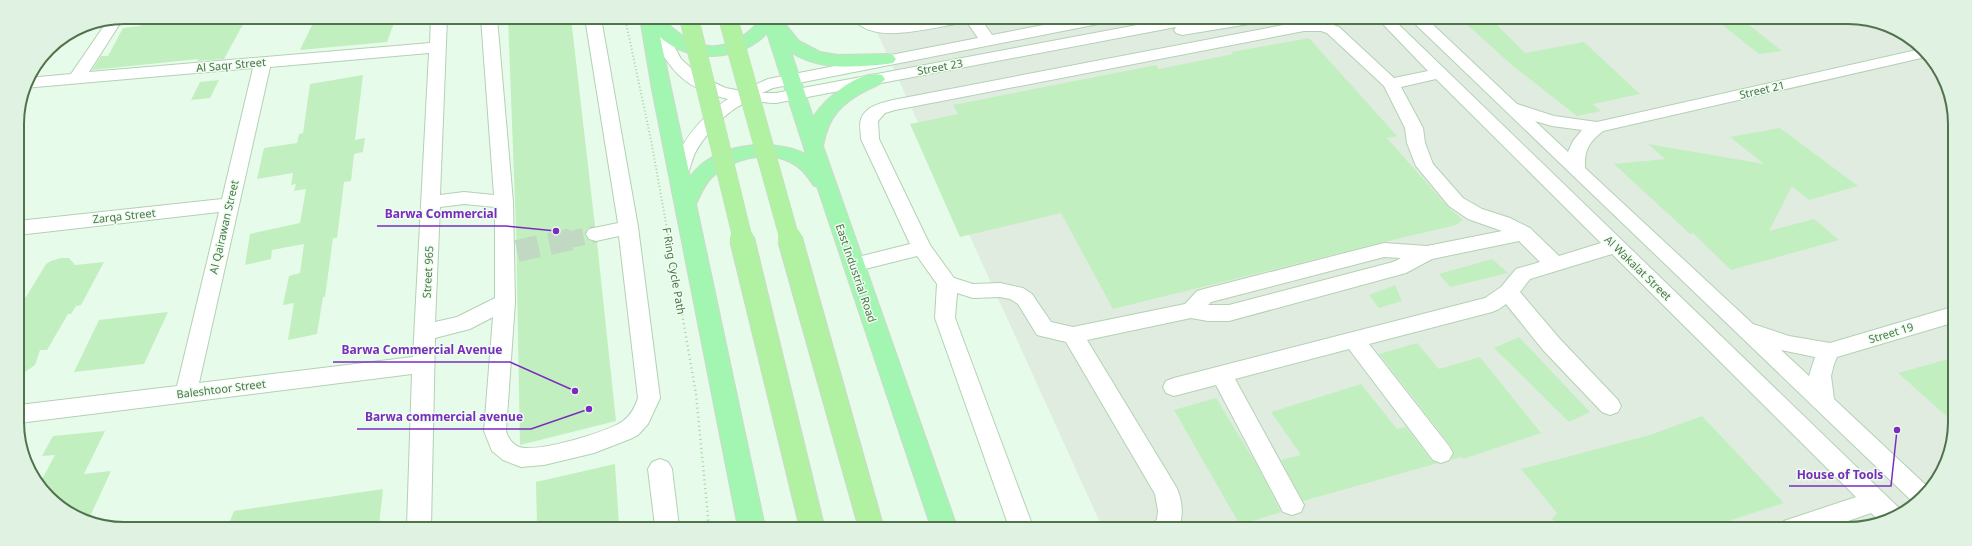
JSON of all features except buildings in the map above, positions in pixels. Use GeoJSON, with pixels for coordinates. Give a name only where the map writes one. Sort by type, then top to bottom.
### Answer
{"type":"FeatureCollection","features":[{"type":"Feature","properties":{"kind":"highway"},"geometry":{"type":"LineString","coordinates":[[690,24],[811,522]]}},
{"type":"Feature","properties":{"kind":"highway"},"geometry":{"type":"LineString","coordinates":[[730,24],[870,522]]}},
{"type":"Feature","properties":{"kind":"main road"},"geometry":{"type":"LineString","coordinates":[[651,24],[654,60],[686,203],[751,522]]}},
{"type":"Feature","properties":{"kind":"main road"},"geometry":{"type":"LineString","coordinates":[[657,24],[680,44],[707,51],[723,50],[738,46],[754,36],[765,24]]}},
{"type":"Feature","properties":{"kind":"main road","name":"East Industrial Road"},"geometry":{"type":"LineString","coordinates":[[773,24],[853,265],[942,522]]}},
{"type":"Feature","properties":{"kind":"main road"},"geometry":{"type":"LineString","coordinates":[[776,24],[793,46],[816,57],[851,61],[887,59]]}},
{"type":"Feature","properties":{"kind":"main road"},"geometry":{"type":"LineString","coordinates":[[813,146],[814,134],[826,112],[847,93],[876,79]]}},
{"type":"Feature","properties":{"kind":"main road"},"geometry":{"type":"LineString","coordinates":[[686,203],[699,179],[710,167],[734,156],[762,151],[788,154],[800,159],[814,171],[828,190]]}},
{"type":"Feature","properties":{"kind":"street","name":"Street 965"},"geometry":{"type":"LineString","coordinates":[[419,522],[423,364],[439,24]]}},
{"type":"Feature","properties":{"kind":"street"},"geometry":{"type":"LineString","coordinates":[[489,24],[504,202],[510,252],[495,431],[496,440],[505,451],[521,457],[540,455],[613,437],[628,429],[643,416],[649,398],[628,227],[594,24]]}},
{"type":"Feature","properties":{"kind":"street"},"geometry":{"type":"LineString","coordinates":[[654,24],[675,62],[686,73],[712,88],[743,97]]}},
{"type":"Feature","properties":{"kind":"street"},"geometry":{"type":"LineString","coordinates":[[870,24],[876,28],[889,29],[922,24]]}},
{"type":"Feature","properties":{"kind":"street"},"geometry":{"type":"LineString","coordinates":[[976,24],[987,40]]}},
{"type":"Feature","properties":{"kind":"street","name":"Street 23"},"geometry":{"type":"LineString","coordinates":[[793,86],[887,59],[1072,24]]}},
{"type":"Feature","properties":{"kind":"street","name":"Street 23"},"geometry":{"type":"LineString","coordinates":[[679,175],[686,155],[700,134],[725,109],[743,97],[768,84],[793,86],[876,79],[1171,24]]}},
{"type":"Feature","properties":{"kind":"street","name":"Street 23"},"geometry":{"type":"LineString","coordinates":[[1136,31],[1186,29],[1218,24]]}},
{"type":"Feature","properties":{"kind":"street","name":"Al Wakalat Street"},"geometry":{"type":"LineString","coordinates":[[1390,24],[1883,508]]}},
{"type":"Feature","properties":{"kind":"street"},"geometry":{"type":"LineString","coordinates":[[1423,24],[1918,493]]}},
{"type":"Feature","properties":{"kind":"street"},"geometry":{"type":"LineString","coordinates":[[1433,24],[1447,46]]}},
{"type":"Feature","properties":{"kind":"street"},"geometry":{"type":"LineString","coordinates":[[77,78],[113,25]]}},
{"type":"Feature","properties":{"kind":"street"},"geometry":{"type":"LineString","coordinates":[[1019,522],[946,318],[947,283],[922,248],[870,140],[869,120],[879,109],[952,93],[1304,26],[1323,26],[1333,30],[1391,84],[1414,128],[1416,143],[1425,166],[1456,202],[1475,214],[1503,223],[1523,232],[1554,263]]}},
{"type":"Feature","properties":{"kind":"street","name":"Al Saqr Street"},"geometry":{"type":"LineString","coordinates":[[33,82],[438,47]]}},
{"type":"Feature","properties":{"kind":"street","name":"Street 21"},"geometry":{"type":"LineString","coordinates":[[1509,106],[1552,121],[1597,127],[1920,54]]}},
{"type":"Feature","properties":{"kind":"street","name":"Al Qairawan Street"},"geometry":{"type":"LineString","coordinates":[[186,393],[263,62]]}},
{"type":"Feature","properties":{"kind":"street"},"geometry":{"type":"LineString","coordinates":[[1391,84],[1440,73]]}},
{"type":"Feature","properties":{"kind":"street","name":"Street 21"},"geometry":{"type":"LineString","coordinates":[[1576,170],[1575,157],[1578,145],[1586,135],[1597,127]]}},
{"type":"Feature","properties":{"kind":"street"},"geometry":{"type":"LineString","coordinates":[[431,202],[464,198],[504,202]]}},
{"type":"Feature","properties":{"kind":"street","name":"Zarqa Street"},"geometry":{"type":"LineString","coordinates":[[24,227],[230,204]]}},
{"type":"Feature","properties":{"kind":"street"},"geometry":{"type":"LineString","coordinates":[[596,234],[628,227]]}},
{"type":"Feature","properties":{"kind":"street"},"geometry":{"type":"LineString","coordinates":[[947,283],[973,291],[1000,290],[1016,293],[1025,299],[1044,329],[1073,335],[1191,310],[1208,313],[1229,313],[1399,268],[1427,253],[1523,232]]}},
{"type":"Feature","properties":{"kind":"street"},"geometry":{"type":"LineString","coordinates":[[1174,387],[1492,304],[1508,292],[1523,274],[1554,263],[1615,246]]}},
{"type":"Feature","properties":{"kind":"street"},"geometry":{"type":"LineString","coordinates":[[853,265],[922,248]]}},
{"type":"Feature","properties":{"kind":"street"},"geometry":{"type":"LineString","coordinates":[[1508,292],[1551,344],[1610,406]]}},
{"type":"Feature","properties":{"kind":"street"},"geometry":{"type":"LineString","coordinates":[[425,333],[463,323],[505,302]]}},
{"type":"Feature","properties":{"kind":"street","name":"Street 19"},"geometry":{"type":"LineString","coordinates":[[1744,328],[1787,344],[1830,352],[1948,316]]}},
{"type":"Feature","properties":{"kind":"street"},"geometry":{"type":"LineString","coordinates":[[1073,335],[1167,492],[1170,511],[1168,522]]}},
{"type":"Feature","properties":{"kind":"street"},"geometry":{"type":"LineString","coordinates":[[1354,340],[1441,453]]}},
{"type":"Feature","properties":{"kind":"street"},"geometry":{"type":"LineString","coordinates":[[1824,404],[1819,380],[1824,360],[1830,352]]}},
{"type":"Feature","properties":{"kind":"street","name":"Baleshtoor Street"},"geometry":{"type":"LineString","coordinates":[[24,413],[423,364]]}},
{"type":"Feature","properties":{"kind":"street"},"geometry":{"type":"LineString","coordinates":[[1222,375],[1292,505]]}},
{"type":"Feature","properties":{"kind":"street"},"geometry":{"type":"LineString","coordinates":[[660,469],[667,522]]}},
{"type":"Feature","properties":{"kind":"street"},"geometry":{"type":"LineString","coordinates":[[1823,522],[1883,508]]}},
{"type":"Feature","properties":{"kind":"path","name":"F Ring Cycle Path"},"geometry":{"type":"LineString","coordinates":[[627,24],[651,140],[696,394],[709,522]]}},
{"type":"Feature","properties":{"kind":"shaded area"},"geometry":{"type":"Polygon","coordinates":[[[873,24],[1855,24],[1880,29],[1898,37],[1919,53],[1935,74],[1943,92],[1948,124],[1947,435],[1943,454],[1935,472],[1914,497],[1898,509],[1880,517],[1855,522],[1100,522],[873,24]]]}},
{"type":"Feature","properties":{"kind":"tunnel"},"geometry":{"type":"LineString","coordinates":[[567,240],[596,234]]}},
{"type":"Feature","properties":{"kind":"tunnel"},"geometry":{"type":"LineString","coordinates":[[517,251],[572,239]]}},
{"type":"Feature","properties":{"kind":"place","name":"Barwa Commercial"},"geometry":{"type":"Point","coordinates":[556,231]}},
{"type":"Feature","properties":{"kind":"place","name":"Barwa Commercial Avenue"},"geometry":{"type":"Point","coordinates":[575,391]}},
{"type":"Feature","properties":{"kind":"place","name":"Barwa commercial avenue"},"geometry":{"type":"Point","coordinates":[589,409]}},
{"type":"Feature","properties":{"kind":"place","name":"House of Tools"},"geometry":{"type":"Point","coordinates":[1897,430]}}]}
